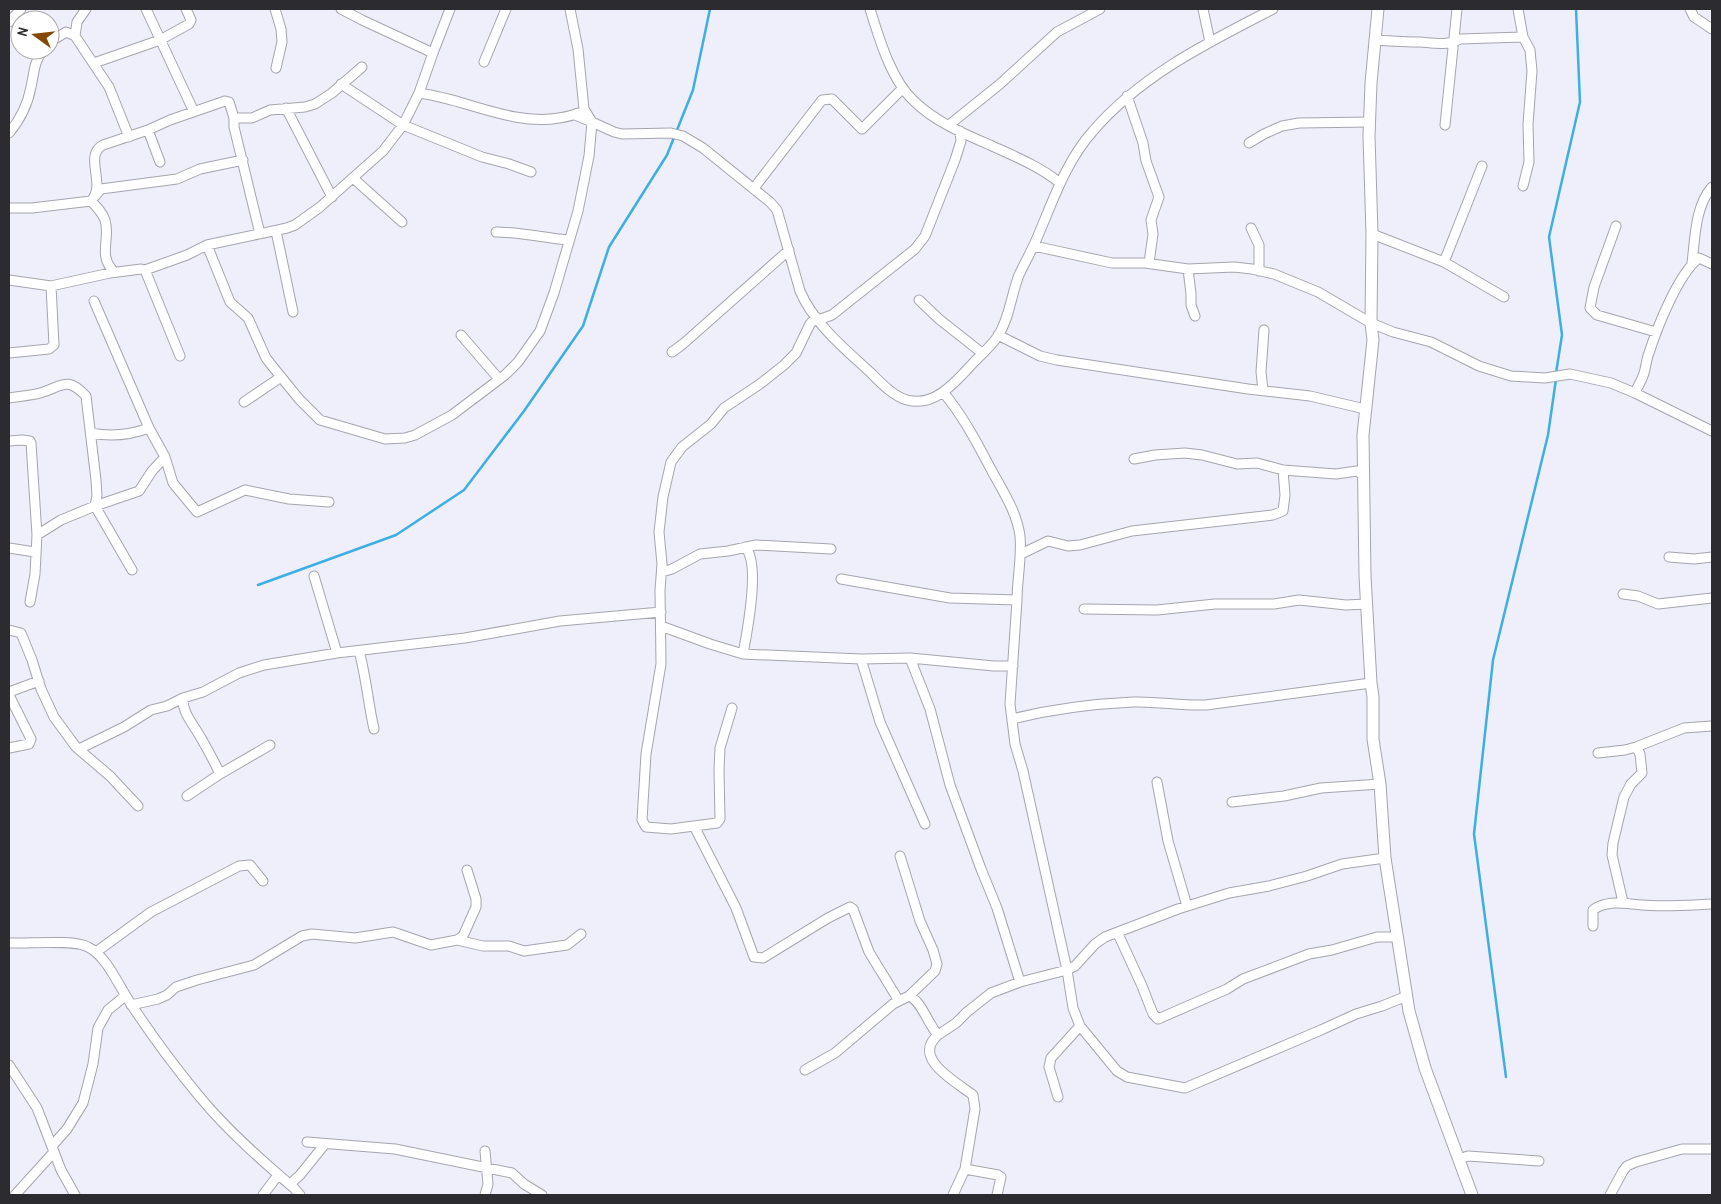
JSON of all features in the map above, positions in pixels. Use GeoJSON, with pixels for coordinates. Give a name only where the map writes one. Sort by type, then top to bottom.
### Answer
{"type":"FeatureCollection","features":[{"type":"Feature","properties":{"kind":"street"},"geometry":{"type":"LineString","coordinates":[[9,22],[20,9]]}},
{"type":"Feature","properties":{"kind":"street"},"geometry":{"type":"LineString","coordinates":[[75,36],[77,22],[86,9]]}},
{"type":"Feature","properties":{"kind":"street"},"geometry":{"type":"LineString","coordinates":[[146,9],[194,112]]}},
{"type":"Feature","properties":{"kind":"street"},"geometry":{"type":"LineString","coordinates":[[94,63],[160,40],[190,23],[191,20],[186,9]]}},
{"type":"Feature","properties":{"kind":"street"},"geometry":{"type":"LineString","coordinates":[[275,9],[281,29],[282,42],[276,68]]}},
{"type":"Feature","properties":{"kind":"street"},"geometry":{"type":"LineString","coordinates":[[341,9],[433,53]]}},
{"type":"Feature","properties":{"kind":"street"},"geometry":{"type":"LineString","coordinates":[[9,280],[51,286],[114,272],[145,270],[187,255],[207,245],[276,231],[295,225],[332,196],[383,151],[404,125],[419,93],[450,9]]}},
{"type":"Feature","properties":{"kind":"street"},"geometry":{"type":"LineString","coordinates":[[484,62],[506,9]]}},
{"type":"Feature","properties":{"kind":"street"},"geometry":{"type":"LineString","coordinates":[[207,245],[230,302],[248,318],[266,358],[299,399],[320,420],[385,439],[405,438],[422,432],[452,415],[518,362],[540,331],[554,293],[578,211],[589,156],[592,122],[584,109],[578,49],[570,9]]}},
{"type":"Feature","properties":{"kind":"street"},"geometry":{"type":"LineString","coordinates":[[870,9],[886,54],[900,84],[913,101],[949,126],[1029,163],[1060,183]]}},
{"type":"Feature","properties":{"kind":"street"},"geometry":{"type":"LineString","coordinates":[[949,126],[1000,84],[1057,32],[1100,9]]}},
{"type":"Feature","properties":{"kind":"street"},"geometry":{"type":"LineString","coordinates":[[1202,9],[1210,42]]}},
{"type":"Feature","properties":{"kind":"street"},"geometry":{"type":"LineString","coordinates":[[574,115],[622,134],[671,133],[684,136],[703,148],[754,188],[777,210],[800,290],[817,318],[840,344],[887,388],[901,398],[921,401],[950,387],[998,335],[1012,303],[1019,276],[1034,246],[1060,183],[1079,149],[1093,131],[1127,96],[1161,71],[1210,42],[1273,9]]}},
{"type":"Feature","properties":{"kind":"street"},"geometry":{"type":"LineString","coordinates":[[1378,9],[1370,122],[1371,323],[1373,340],[1362,435],[1367,604],[1373,697],[1373,739],[1380,784],[1385,858],[1406,996],[1425,1068],[1472,1195]]}},
{"type":"Feature","properties":{"kind":"street"},"geometry":{"type":"LineString","coordinates":[[1445,125],[1452,42],[1457,9]]}},
{"type":"Feature","properties":{"kind":"street"},"geometry":{"type":"LineString","coordinates":[[1518,9],[1523,37],[1530,50],[1532,71],[1528,124],[1529,162],[1522,186]]}},
{"type":"Feature","properties":{"kind":"street"},"geometry":{"type":"LineString","coordinates":[[1690,9],[1694,16],[1712,29]]}},
{"type":"Feature","properties":{"kind":"street"},"geometry":{"type":"LineString","coordinates":[[60,36],[66,32],[75,36],[94,63],[109,87],[128,137]]}},
{"type":"Feature","properties":{"kind":"street"},"geometry":{"type":"LineString","coordinates":[[1375,40],[1440,44],[1460,39],[1523,37]]}},
{"type":"Feature","properties":{"kind":"street"},"geometry":{"type":"LineString","coordinates":[[9,133],[21,114],[38,60]]}},
{"type":"Feature","properties":{"kind":"street"},"geometry":{"type":"LineString","coordinates":[[234,118],[252,118],[270,110],[305,107],[315,104],[332,93],[362,67]]}},
{"type":"Feature","properties":{"kind":"street"},"geometry":{"type":"LineString","coordinates":[[341,84],[404,125],[482,157],[531,172]]}},
{"type":"Feature","properties":{"kind":"street"},"geometry":{"type":"LineString","coordinates":[[754,188],[822,100],[832,99],[862,128],[904,88]]}},
{"type":"Feature","properties":{"kind":"street"},"geometry":{"type":"LineString","coordinates":[[419,93],[538,121],[574,115],[584,109]]}},
{"type":"Feature","properties":{"kind":"street"},"geometry":{"type":"LineString","coordinates":[[1127,96],[1143,142],[1146,161],[1159,197],[1151,220],[1153,234],[1149,263]]}},
{"type":"Feature","properties":{"kind":"street"},"geometry":{"type":"LineString","coordinates":[[93,199],[98,185],[96,151],[104,145],[225,101],[231,105],[234,127],[260,234]]}},
{"type":"Feature","properties":{"kind":"street"},"geometry":{"type":"LineString","coordinates":[[286,108],[332,196]]}},
{"type":"Feature","properties":{"kind":"street"},"geometry":{"type":"LineString","coordinates":[[1249,143],[1282,126],[1370,122]]}},
{"type":"Feature","properties":{"kind":"street"},"geometry":{"type":"LineString","coordinates":[[148,130],[160,162]]}},
{"type":"Feature","properties":{"kind":"street"},"geometry":{"type":"LineString","coordinates":[[732,708],[720,748],[720,819],[717,823],[671,829],[646,827],[642,820],[646,754],[661,664],[660,590],[662,572],[660,523],[668,477],[675,455],[711,424],[724,408],[784,365],[796,353],[810,324],[817,318],[832,315],[915,249],[925,236],[954,160],[961,141],[960,131]]}},
{"type":"Feature","properties":{"kind":"street"},"geometry":{"type":"LineString","coordinates":[[9,208],[32,208],[93,199],[101,189],[177,179],[200,169],[243,160]]}},
{"type":"Feature","properties":{"kind":"street"},"geometry":{"type":"LineString","coordinates":[[1444,262],[1482,166]]}},
{"type":"Feature","properties":{"kind":"street"},"geometry":{"type":"LineString","coordinates":[[353,178],[402,222]]}},
{"type":"Feature","properties":{"kind":"street"},"geometry":{"type":"LineString","coordinates":[[1635,393],[1643,375],[1656,332],[1672,297],[1692,263],[1697,226],[1704,199],[1712,187]]}},
{"type":"Feature","properties":{"kind":"street"},"geometry":{"type":"LineString","coordinates":[[93,199],[104,219],[106,264],[114,272]]}},
{"type":"Feature","properties":{"kind":"street"},"geometry":{"type":"LineString","coordinates":[[1616,226],[1594,287],[1590,308],[1597,315],[1656,332]]}},
{"type":"Feature","properties":{"kind":"street"},"geometry":{"type":"LineString","coordinates":[[1251,228],[1259,246],[1259,271]]}},
{"type":"Feature","properties":{"kind":"street"},"geometry":{"type":"LineString","coordinates":[[276,231],[293,312]]}},
{"type":"Feature","properties":{"kind":"street"},"geometry":{"type":"LineString","coordinates":[[496,232],[516,232],[568,240]]}},
{"type":"Feature","properties":{"kind":"street"},"geometry":{"type":"LineString","coordinates":[[1372,234],[1444,262],[1504,297]]}},
{"type":"Feature","properties":{"kind":"street"},"geometry":{"type":"LineString","coordinates":[[1034,246],[1108,263],[1149,263],[1188,269],[1234,267],[1274,274],[1318,292],[1371,323],[1393,332],[1431,342],[1479,366],[1511,376],[1545,378],[1570,374],[1611,383],[1712,431]]}},
{"type":"Feature","properties":{"kind":"street"},"geometry":{"type":"LineString","coordinates":[[672,352],[789,250]]}},
{"type":"Feature","properties":{"kind":"street"},"geometry":{"type":"LineString","coordinates":[[1692,263],[1699,258],[1712,264]]}},
{"type":"Feature","properties":{"kind":"street"},"geometry":{"type":"LineString","coordinates":[[1188,269],[1192,294],[1191,305],[1195,316]]}},
{"type":"Feature","properties":{"kind":"street"},"geometry":{"type":"LineString","coordinates":[[145,270],[180,356]]}},
{"type":"Feature","properties":{"kind":"street"},"geometry":{"type":"LineString","coordinates":[[9,353],[50,349],[54,345],[51,286]]}},
{"type":"Feature","properties":{"kind":"street"},"geometry":{"type":"LineString","coordinates":[[919,300],[982,354]]}},
{"type":"Feature","properties":{"kind":"street"},"geometry":{"type":"LineString","coordinates":[[94,301],[149,428],[165,457],[174,483],[196,512],[245,490],[289,499],[329,502]]}},
{"type":"Feature","properties":{"kind":"street"},"geometry":{"type":"LineString","coordinates":[[1263,390],[1261,372],[1264,330]]}},
{"type":"Feature","properties":{"kind":"street"},"geometry":{"type":"LineString","coordinates":[[461,335],[499,379]]}},
{"type":"Feature","properties":{"kind":"street"},"geometry":{"type":"LineString","coordinates":[[998,335],[1040,356],[1057,360],[1310,396],[1365,409]]}},
{"type":"Feature","properties":{"kind":"street"},"geometry":{"type":"LineString","coordinates":[[244,402],[281,377]]}},
{"type":"Feature","properties":{"kind":"street"},"geometry":{"type":"LineString","coordinates":[[9,398],[40,393],[57,385],[67,384],[75,385],[86,396],[96,480],[97,496],[95,506],[132,570]]}},
{"type":"Feature","properties":{"kind":"street"},"geometry":{"type":"LineString","coordinates":[[943,392],[977,441],[1011,507],[1019,534],[1020,554],[1010,704],[1014,744],[1024,771],[1067,970],[1072,1008],[1080,1026],[1117,1071],[1127,1078],[1185,1088],[1356,1014],[1406,996]]}},
{"type":"Feature","properties":{"kind":"street"},"geometry":{"type":"LineString","coordinates":[[91,433],[109,436],[135,433],[149,428]]}},
{"type":"Feature","properties":{"kind":"street"},"geometry":{"type":"LineString","coordinates":[[9,441],[22,440],[32,443],[37,534],[35,574],[30,602]]}},
{"type":"Feature","properties":{"kind":"street"},"geometry":{"type":"LineString","coordinates":[[1134,458],[1185,453],[1202,455],[1237,464],[1257,463],[1282,470],[1336,474],[1358,471],[1363,475]]}},
{"type":"Feature","properties":{"kind":"street"},"geometry":{"type":"LineString","coordinates":[[37,534],[61,520],[139,491],[152,471],[165,457]]}},
{"type":"Feature","properties":{"kind":"street"},"geometry":{"type":"LineString","coordinates":[[1020,554],[1048,541],[1068,546],[1080,545],[1132,531],[1273,515],[1283,511],[1285,495],[1282,470]]}},
{"type":"Feature","properties":{"kind":"street"},"geometry":{"type":"LineString","coordinates":[[662,572],[672,569],[700,554],[764,544],[796,548],[831,549]]}},
{"type":"Feature","properties":{"kind":"street"},"geometry":{"type":"LineString","coordinates":[[743,654],[752,604],[751,561],[749,551],[745,547]]}},
{"type":"Feature","properties":{"kind":"street"},"geometry":{"type":"LineString","coordinates":[[9,548],[35,552]]}},
{"type":"Feature","properties":{"kind":"street"},"geometry":{"type":"LineString","coordinates":[[1669,557],[1694,559],[1712,556]]}},
{"type":"Feature","properties":{"kind":"street"},"geometry":{"type":"LineString","coordinates":[[314,576],[337,653]]}},
{"type":"Feature","properties":{"kind":"street"},"geometry":{"type":"LineString","coordinates":[[841,579],[950,598],[1016,600]]}},
{"type":"Feature","properties":{"kind":"street"},"geometry":{"type":"LineString","coordinates":[[1624,594],[1638,596],[1658,604],[1712,598]]}},
{"type":"Feature","properties":{"kind":"street"},"geometry":{"type":"LineString","coordinates":[[1084,609],[1157,610],[1215,604],[1274,604],[1299,600],[1346,605],[1367,604]]}},
{"type":"Feature","properties":{"kind":"street"},"geometry":{"type":"LineString","coordinates":[[79,749],[124,727],[151,710],[167,706],[217,686],[239,673],[264,665],[337,653],[465,638],[560,621],[661,612]]}},
{"type":"Feature","properties":{"kind":"street"},"geometry":{"type":"LineString","coordinates":[[661,626],[743,654],[861,659],[910,658],[1013,666]]}},
{"type":"Feature","properties":{"kind":"street"},"geometry":{"type":"LineString","coordinates":[[9,630],[20,633],[54,716],[79,749],[110,776],[138,806]]}},
{"type":"Feature","properties":{"kind":"street"},"geometry":{"type":"LineString","coordinates":[[359,651],[364,669],[367,698],[374,729]]}},
{"type":"Feature","properties":{"kind":"street"},"geometry":{"type":"LineString","coordinates":[[910,658],[930,710],[950,784],[997,908],[1020,982]]}},
{"type":"Feature","properties":{"kind":"street"},"geometry":{"type":"LineString","coordinates":[[861,659],[880,722],[925,824]]}},
{"type":"Feature","properties":{"kind":"street"},"geometry":{"type":"LineString","coordinates":[[9,748],[29,744],[31,739],[9,693],[38,680]]}},
{"type":"Feature","properties":{"kind":"street"},"geometry":{"type":"LineString","coordinates":[[1012,719],[1076,706],[1134,702],[1190,706],[1206,705],[1371,683]]}},
{"type":"Feature","properties":{"kind":"street"},"geometry":{"type":"LineString","coordinates":[[183,698],[186,713],[220,774]]}},
{"type":"Feature","properties":{"kind":"street"},"geometry":{"type":"LineString","coordinates":[[1598,753],[1636,747],[1684,728],[1712,726]]}},
{"type":"Feature","properties":{"kind":"street"},"geometry":{"type":"LineString","coordinates":[[187,796],[220,774],[270,746]]}},
{"type":"Feature","properties":{"kind":"street"},"geometry":{"type":"LineString","coordinates":[[1623,902],[1612,855],[1613,843],[1624,797],[1631,784],[1642,773],[1640,754],[1636,747]]}},
{"type":"Feature","properties":{"kind":"street"},"geometry":{"type":"LineString","coordinates":[[1157,782],[1168,840],[1187,906]]}},
{"type":"Feature","properties":{"kind":"street"},"geometry":{"type":"LineString","coordinates":[[1232,802],[1284,796],[1321,788],[1380,784]]}},
{"type":"Feature","properties":{"kind":"street"},"geometry":{"type":"LineString","coordinates":[[694,826],[736,908],[754,956],[763,958],[850,907],[853,909],[869,952],[899,1001]]}},
{"type":"Feature","properties":{"kind":"street"},"geometry":{"type":"LineString","coordinates":[[805,1070],[835,1053],[893,1004],[909,996],[935,971],[937,964],[933,950],[920,921],[900,856]]}},
{"type":"Feature","properties":{"kind":"street"},"geometry":{"type":"LineString","coordinates":[[953,1195],[965,1169],[976,1109],[975,1103],[973,1095],[933,1064],[929,1051],[931,1041],[956,1023],[973,1007],[991,993],[1020,982],[1067,970],[1075,966],[1095,944],[1105,937],[1187,906],[1229,893],[1269,886],[1307,876],[1342,864],[1385,858]]}},
{"type":"Feature","properties":{"kind":"street"},"geometry":{"type":"LineString","coordinates":[[96,952],[151,912],[239,866],[250,865],[264,882]]}},
{"type":"Feature","properties":{"kind":"street"},"geometry":{"type":"LineString","coordinates":[[131,1005],[158,999],[168,995],[176,987],[197,980],[254,965],[302,936],[312,934],[356,938],[393,932],[431,945],[457,940],[463,936],[476,907],[476,899],[468,870]]}},
{"type":"Feature","properties":{"kind":"street"},"geometry":{"type":"LineString","coordinates":[[1593,926],[1593,910],[1599,906],[1623,902],[1642,905],[1712,904]]}},
{"type":"Feature","properties":{"kind":"street"},"geometry":{"type":"LineString","coordinates":[[1118,932],[1118,936],[1153,1014],[1158,1020],[1243,979],[1301,957],[1377,937],[1397,937]]}},
{"type":"Feature","properties":{"kind":"street"},"geometry":{"type":"LineString","coordinates":[[457,940],[483,946],[509,946],[524,951],[568,945],[581,934]]}},
{"type":"Feature","properties":{"kind":"street"},"geometry":{"type":"LineString","coordinates":[[9,954],[9,943],[83,945],[96,952],[103,959],[131,1005],[199,1096],[223,1123],[300,1195]]}},
{"type":"Feature","properties":{"kind":"street"},"geometry":{"type":"LineString","coordinates":[[15,1195],[53,1149],[83,1103],[93,1064],[98,1028],[108,1010],[125,996]]}},
{"type":"Feature","properties":{"kind":"street"},"geometry":{"type":"LineString","coordinates":[[909,996],[917,1001],[931,1028],[938,1035]]}},
{"type":"Feature","properties":{"kind":"street"},"geometry":{"type":"LineString","coordinates":[[1058,1097],[1049,1067],[1051,1058],[1080,1026]]}},
{"type":"Feature","properties":{"kind":"street"},"geometry":{"type":"LineString","coordinates":[[9,1065],[38,1108],[53,1149],[75,1195]]}},
{"type":"Feature","properties":{"kind":"street"},"geometry":{"type":"LineString","coordinates":[[307,1142],[395,1149],[512,1174],[542,1195]]}},
{"type":"Feature","properties":{"kind":"street"},"geometry":{"type":"LineString","coordinates":[[290,1184],[325,1144]]}},
{"type":"Feature","properties":{"kind":"street"},"geometry":{"type":"LineString","coordinates":[[1610,1195],[1623,1171],[1632,1164],[1682,1149],[1712,1149]]}},
{"type":"Feature","properties":{"kind":"street"},"geometry":{"type":"LineString","coordinates":[[485,1151],[488,1184],[485,1195]]}},
{"type":"Feature","properties":{"kind":"street"},"geometry":{"type":"LineString","coordinates":[[1459,1159],[1468,1156],[1539,1161]]}},
{"type":"Feature","properties":{"kind":"street"},"geometry":{"type":"LineString","coordinates":[[965,1169],[998,1174],[1000,1177],[997,1195]]}},
{"type":"Feature","properties":{"kind":"street"},"geometry":{"type":"LineString","coordinates":[[263,1195],[278,1175]]}},
{"type":"Feature","properties":{"kind":"waterway"},"geometry":{"type":"LineString","coordinates":[[258,585],[396,535],[464,490],[524,411],[583,326],[609,247],[667,155],[693,90],[710,9]]}},
{"type":"Feature","properties":{"kind":"waterway"},"geometry":{"type":"LineString","coordinates":[[1556,373],[1562,335],[1549,237],[1580,102],[1576,9]]}},
{"type":"Feature","properties":{"kind":"waterway"},"geometry":{"type":"LineString","coordinates":[[1506,1077],[1474,834],[1493,660],[1548,435],[1556,379]]}}]}
